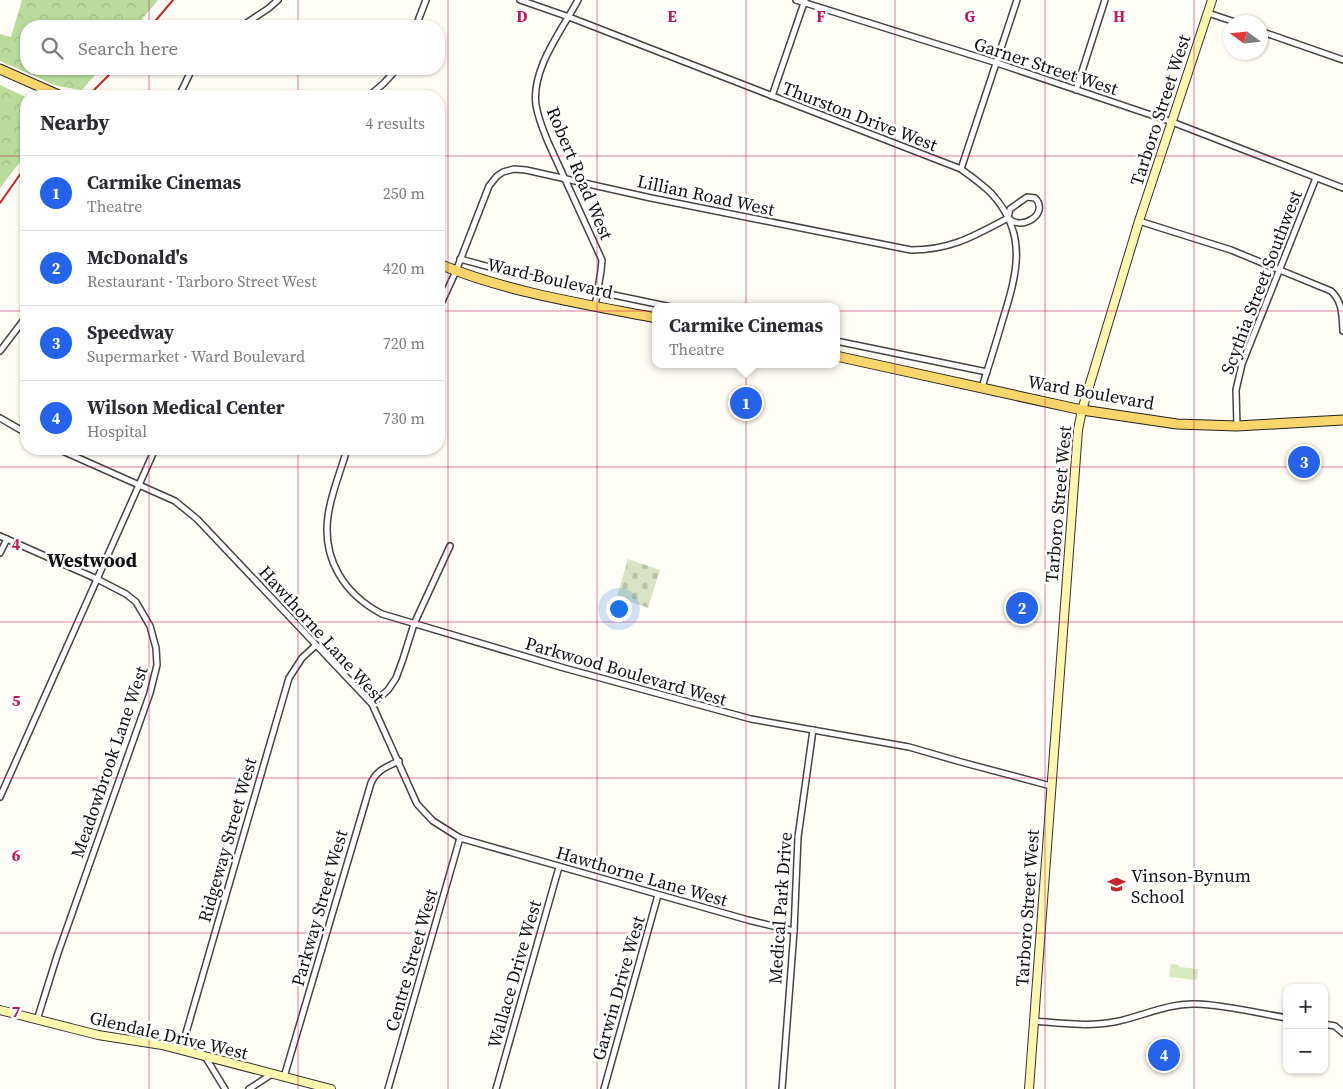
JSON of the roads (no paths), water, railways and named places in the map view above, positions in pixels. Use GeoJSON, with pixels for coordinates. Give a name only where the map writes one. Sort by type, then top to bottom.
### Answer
{"type":"FeatureCollection","features":[{"type":"Feature","properties":{"kind":"main road","name":"Tarboro Street West"},"geometry":{"type":"LineString","coordinates":[[1029,1089],[1078,430],[1082,410],[1139,221],[1212,0]]}},
{"type":"Feature","properties":{"kind":"main road"},"geometry":{"type":"LineString","coordinates":[[0,69],[47,90]]}},
{"type":"Feature","properties":{"kind":"main road","name":"Ward Boulevard"},"geometry":{"type":"LineString","coordinates":[[445,266],[516,288],[652,317]]}},
{"type":"Feature","properties":{"kind":"main road","name":"Ward Boulevard"},"geometry":{"type":"LineString","coordinates":[[840,357],[1082,410],[1177,424],[1237,426],[1343,420]]}},
{"type":"Feature","properties":{"kind":"main road","name":"Glendale Drive West"},"geometry":{"type":"LineString","coordinates":[[0,1010],[105,1037],[137,1040],[181,1050],[331,1089]]}},
{"type":"Feature","properties":{"kind":"street"},"geometry":{"type":"LineString","coordinates":[[250,20],[278,0]]}},
{"type":"Feature","properties":{"kind":"street"},"geometry":{"type":"LineString","coordinates":[[418,20],[426,0]]}},
{"type":"Feature","properties":{"kind":"street","name":"Thurston Drive West"},"geometry":{"type":"LineString","coordinates":[[520,0],[569,17],[962,169],[991,193],[1012,225],[1017,246],[1016,274],[982,387]]}},
{"type":"Feature","properties":{"kind":"street","name":"Robert Road West"},"geometry":{"type":"LineString","coordinates":[[578,0],[544,60],[537,81],[535,103],[540,123],[602,260],[595,306]]}},
{"type":"Feature","properties":{"kind":"street","name":"Garner Street West"},"geometry":{"type":"LineString","coordinates":[[796,0],[805,1],[997,63],[1172,122],[1343,188]]}},
{"type":"Feature","properties":{"kind":"street"},"geometry":{"type":"LineString","coordinates":[[962,169],[1017,0]]}},
{"type":"Feature","properties":{"kind":"street"},"geometry":{"type":"LineString","coordinates":[[1076,90],[1104,0]]}},
{"type":"Feature","properties":{"kind":"street"},"geometry":{"type":"LineString","coordinates":[[772,96],[805,1]]}},
{"type":"Feature","properties":{"kind":"street"},"geometry":{"type":"LineString","coordinates":[[1208,13],[1223,18]]}},
{"type":"Feature","properties":{"kind":"street"},"geometry":{"type":"LineString","coordinates":[[1268,35],[1343,60]]}},
{"type":"Feature","properties":{"kind":"street"},"geometry":{"type":"LineString","coordinates":[[182,90],[189,75]]}},
{"type":"Feature","properties":{"kind":"street"},"geometry":{"type":"LineString","coordinates":[[376,90],[391,75]]}},
{"type":"Feature","properties":{"kind":"street","name":"Lillian Road West"},"geometry":{"type":"LineString","coordinates":[[456,271],[485,193],[497,176],[514,169],[911,250],[932,249],[956,244],[1008,218]]}},
{"type":"Feature","properties":{"kind":"street","name":"Scythia Street Southwest"},"geometry":{"type":"LineString","coordinates":[[1237,426],[1236,390],[1239,374],[1278,270],[1316,178]]}},
{"type":"Feature","properties":{"kind":"street"},"geometry":{"type":"LineString","coordinates":[[1031,197],[1037,199],[1039,203],[1038,214],[1024,224],[1016,224],[1008,218],[1012,206],[1024,198],[1031,197]]}},
{"type":"Feature","properties":{"kind":"street"},"geometry":{"type":"LineString","coordinates":[[1139,221],[1231,250],[1325,288],[1333,293],[1340,306],[1343,331]]}},
{"type":"Feature","properties":{"kind":"street"},"geometry":{"type":"LineString","coordinates":[[460,259],[523,276],[652,303]]}},
{"type":"Feature","properties":{"kind":"street"},"geometry":{"type":"LineString","coordinates":[[445,295],[456,271]]}},
{"type":"Feature","properties":{"kind":"street"},"geometry":{"type":"LineString","coordinates":[[0,351],[20,325]]}},
{"type":"Feature","properties":{"kind":"street"},"geometry":{"type":"LineString","coordinates":[[840,342],[987,372]]}},
{"type":"Feature","properties":{"kind":"street"},"geometry":{"type":"LineString","coordinates":[[0,418],[20,430]]}},
{"type":"Feature","properties":{"kind":"street","name":"Hawthorne Lane West"},"geometry":{"type":"LineString","coordinates":[[72,455],[175,502],[197,519],[372,704],[417,804],[433,820],[460,838],[559,868],[794,931]]}},
{"type":"Feature","properties":{"kind":"street"},"geometry":{"type":"LineString","coordinates":[[0,797],[152,455]]}},
{"type":"Feature","properties":{"kind":"street","name":"Parkwood Boulevard West"},"geometry":{"type":"LineString","coordinates":[[345,455],[328,517],[328,543],[333,563],[343,581],[359,600],[382,614],[696,705],[751,719],[909,746],[1051,786]]}},
{"type":"Feature","properties":{"kind":"street","name":"Meadowbrook Lane West"},"geometry":{"type":"LineString","coordinates":[[0,536],[126,594],[136,602],[150,626],[156,648],[157,665],[150,693],[57,956],[37,1020]]}},
{"type":"Feature","properties":{"kind":"street"},"geometry":{"type":"LineString","coordinates":[[0,553],[7,539]]}},
{"type":"Feature","properties":{"kind":"street"},"geometry":{"type":"LineString","coordinates":[[372,704],[388,690],[396,678],[404,659],[414,624],[450,546]]}},
{"type":"Feature","properties":{"kind":"street","name":"Ridgeway Street West"},"geometry":{"type":"LineString","coordinates":[[181,1050],[289,678],[302,658],[316,645]]}},
{"type":"Feature","properties":{"kind":"street","name":"Medical Park Drive"},"geometry":{"type":"LineString","coordinates":[[782,1089],[794,931],[798,837],[813,730]]}},
{"type":"Feature","properties":{"kind":"street","name":"Parkway Street West"},"geometry":{"type":"LineString","coordinates":[[284,1077],[371,783],[380,769],[399,761]]}},
{"type":"Feature","properties":{"kind":"street","name":"Centre Street West"},"geometry":{"type":"LineString","coordinates":[[388,1089],[460,838]]}},
{"type":"Feature","properties":{"kind":"street","name":"Wallace Drive West"},"geometry":{"type":"LineString","coordinates":[[496,1089],[559,868]]}},
{"type":"Feature","properties":{"kind":"street","name":"Garwin Drive West"},"geometry":{"type":"LineString","coordinates":[[604,1089],[658,895]]}},
{"type":"Feature","properties":{"kind":"street"},"geometry":{"type":"LineString","coordinates":[[1033,1021],[1112,1023],[1164,1008],[1196,1004],[1283,1017]]}},
{"type":"Feature","properties":{"kind":"street"},"geometry":{"type":"LineString","coordinates":[[1328,1025],[1335,1026],[1343,1033]]}},
{"type":"Feature","properties":{"kind":"street"},"geometry":{"type":"LineString","coordinates":[[206,1058],[225,1089]]}},
{"type":"Feature","properties":{"kind":"street"},"geometry":{"type":"LineString","coordinates":[[249,1089],[272,1074]]}},
{"type":"Feature","properties":{"kind":"railway"},"geometry":{"type":"LineString","coordinates":[[156,20],[173,0]]}},
{"type":"Feature","properties":{"kind":"railway"},"geometry":{"type":"LineString","coordinates":[[94,90],[109,75]]}},
{"type":"Feature","properties":{"kind":"railway"},"geometry":{"type":"LineString","coordinates":[[0,203],[20,175]]}},
{"type":"Feature","properties":{"kind":"place","name":"Carmike Cinemas"},"geometry":{"type":"Point","coordinates":[746,403]}},
{"type":"Feature","properties":{"kind":"place","name":"Speedway"},"geometry":{"type":"Point","coordinates":[1304,462]}},
{"type":"Feature","properties":{"kind":"place","name":"McDonald's"},"geometry":{"type":"Point","coordinates":[1022,608]}},
{"type":"Feature","properties":{"kind":"place","name":"Vinson-Bynum School"},"geometry":{"type":"Point","coordinates":[1117,885]}},
{"type":"Feature","properties":{"kind":"place","name":"Wilson Medical Center"},"geometry":{"type":"Point","coordinates":[1164,1055]}},
{"type":"Feature","properties":{"kind":"district","name":"Westwood"},"geometry":{"type":"Point","coordinates":[92,560]}}]}
